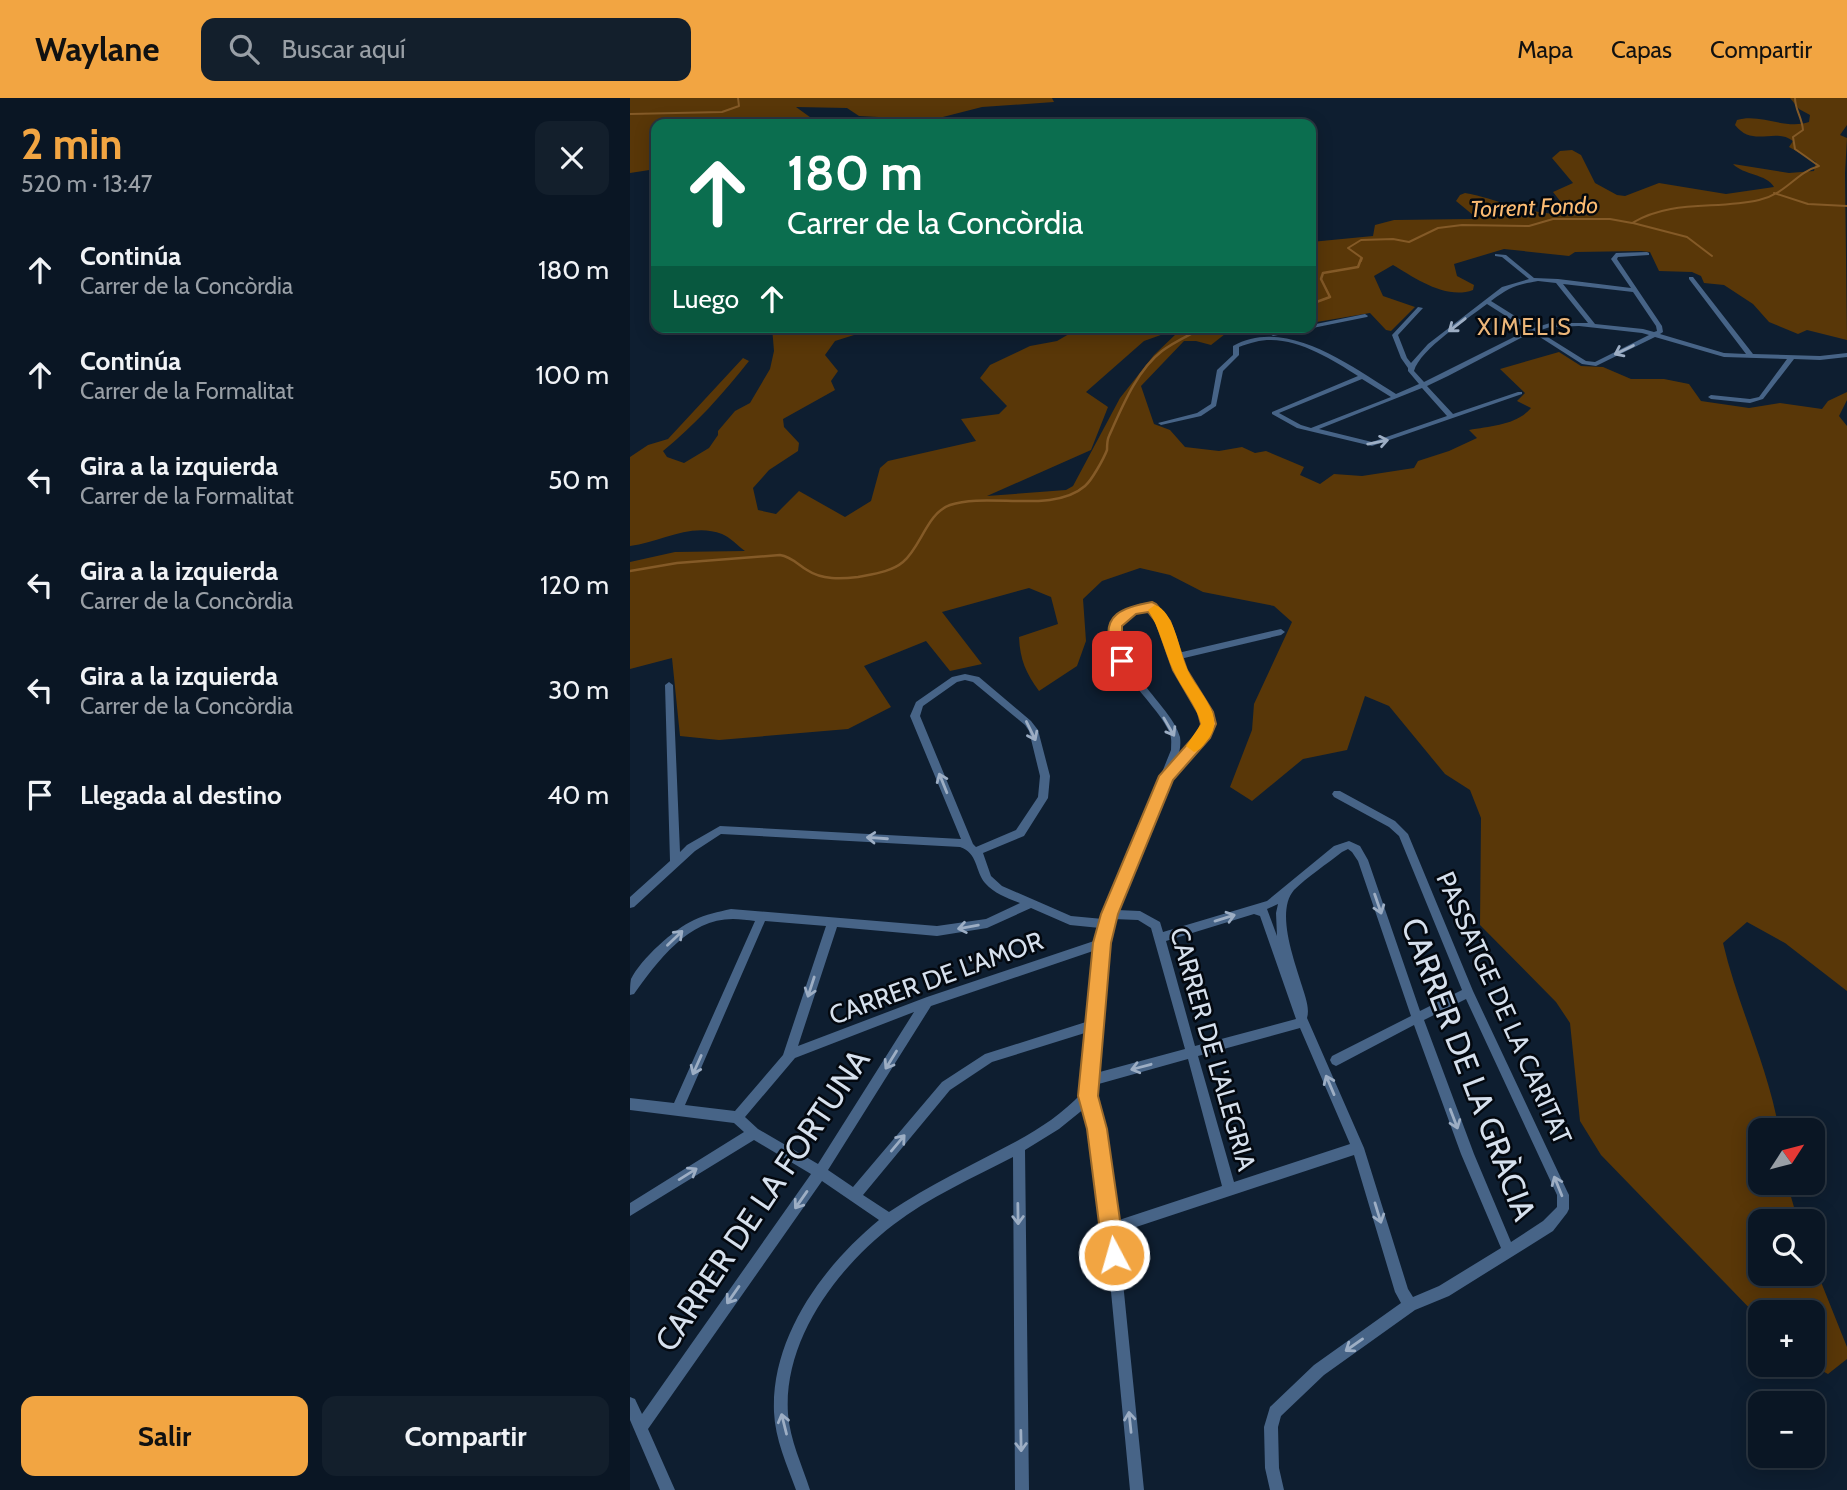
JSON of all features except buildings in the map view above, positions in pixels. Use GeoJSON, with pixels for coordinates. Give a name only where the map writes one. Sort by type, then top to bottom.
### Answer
{"type":"FeatureCollection","features":[{"type":"Feature","properties":{"kind":"street"},"geometry":{"type":"LineString","coordinates":[[1487,301],[1584,363],[1596,364],[1657,334],[1659,326],[1614,259],[1616,256],[1647,254]]}},
{"type":"Feature","properties":{"kind":"street"},"geometry":{"type":"LineString","coordinates":[[1497,255],[1504,256],[1533,280]]}},
{"type":"Feature","properties":{"kind":"street"},"geometry":{"type":"LineString","coordinates":[[1691,278],[1751,356]]}},
{"type":"Feature","properties":{"kind":"street"},"geometry":{"type":"LineString","coordinates":[[1411,369],[1430,345],[1504,288],[1533,280],[1633,290]]}},
{"type":"Feature","properties":{"kind":"street"},"geometry":{"type":"LineString","coordinates":[[1558,281],[1593,325]]}},
{"type":"Feature","properties":{"kind":"street"},"geometry":{"type":"LineString","coordinates":[[1420,308],[1395,335],[1404,358],[1422,386],[1451,415]]}},
{"type":"Feature","properties":{"kind":"street"},"geometry":{"type":"LineString","coordinates":[[1316,326],[1365,316]]}},
{"type":"Feature","properties":{"kind":"street"},"geometry":{"type":"LineString","coordinates":[[1311,430],[1422,386],[1531,330],[1550,325],[1593,325],[1657,334],[1724,355],[1847,355]]}},
{"type":"Feature","properties":{"kind":"street"},"geometry":{"type":"LineString","coordinates":[[1240,344],[1239,340],[1251,336],[1275,333]]}},
{"type":"Feature","properties":{"kind":"street"},"geometry":{"type":"LineString","coordinates":[[1161,424],[1199,415],[1214,405],[1220,370],[1236,355],[1236,346],[1254,340],[1293,340],[1396,397]]}},
{"type":"Feature","properties":{"kind":"street"},"geometry":{"type":"LineString","coordinates":[[1711,397],[1750,401],[1761,398],[1792,357]]}},
{"type":"Feature","properties":{"kind":"street"},"geometry":{"type":"LineString","coordinates":[[1361,377],[1274,413],[1292,424],[1372,444],[1520,393]]}},
{"type":"Feature","properties":{"kind":"street"},"geometry":{"type":"LineString","coordinates":[[1137,1490],[1111,1229],[1097,1129],[1088,1096],[1102,943],[1108,919],[1176,750],[1172,727],[1122,661],[1115,639],[1115,626],[1122,616],[1132,610],[1152,607],[1158,612],[1175,657],[1209,724],[1205,734],[1167,776]]}},
{"type":"Feature","properties":{"kind":"street"},"geometry":{"type":"LineString","coordinates":[[1175,657],[1281,632]]}},
{"type":"Feature","properties":{"kind":"street"},"geometry":{"type":"LineString","coordinates":[[630,904],[691,848],[720,831],[947,842],[972,849],[1020,833],[1027,827],[1043,798],[1045,776],[1028,723],[976,679],[965,677],[955,679],[919,704],[915,716],[972,849],[987,878],[998,889],[1070,920],[1108,919]]}},
{"type":"Feature","properties":{"kind":"street"},"geometry":{"type":"LineString","coordinates":[[669,685],[675,863]]}},
{"type":"Feature","properties":{"kind":"street","name":"PASSATGE DE LA CARITAT"},"geometry":{"type":"LineString","coordinates":[[1337,794],[1392,824],[1403,834],[1468,992],[1563,1195],[1563,1209],[1548,1226],[1508,1250]]}},
{"type":"Feature","properties":{"kind":"street","name":"CARRER DE LA GRÀCIA"},"geometry":{"type":"LineString","coordinates":[[1277,1490],[1272,1468],[1271,1427],[1275,1412],[1319,1370],[1410,1305],[1444,1291],[1508,1250],[1474,1174],[1416,1018],[1363,860],[1356,849],[1349,845],[1338,849],[1287,892]]}},
{"type":"Feature","properties":{"kind":"street"},"geometry":{"type":"LineString","coordinates":[[1159,938],[1270,904],[1287,892]]}},
{"type":"Feature","properties":{"kind":"street"},"geometry":{"type":"LineString","coordinates":[[1287,892],[1281,913],[1282,930],[1301,996],[1304,1021]]}},
{"type":"Feature","properties":{"kind":"street"},"geometry":{"type":"LineString","coordinates":[[630,989],[677,935],[693,923],[712,916],[731,914],[937,930],[987,923],[1031,903]]}},
{"type":"Feature","properties":{"kind":"street"},"geometry":{"type":"LineString","coordinates":[[1254,909],[1264,913],[1291,993],[1358,1148],[1402,1292],[1410,1305]]}},
{"type":"Feature","properties":{"kind":"street"},"geometry":{"type":"LineString","coordinates":[[677,1110],[762,917]]}},
{"type":"Feature","properties":{"kind":"street","name":"CARRER DE L'ALEGRIA"},"geometry":{"type":"LineString","coordinates":[[1108,919],[1149,920],[1156,925],[1230,1191]]}},
{"type":"Feature","properties":{"kind":"street"},"geometry":{"type":"LineString","coordinates":[[737,1117],[788,1058],[833,922]]}},
{"type":"Feature","properties":{"kind":"street","name":"CARRER DE L'AMOR"},"geometry":{"type":"LineString","coordinates":[[788,1058],[791,1054],[927,1002],[1102,943]]}},
{"type":"Feature","properties":{"kind":"street"},"geometry":{"type":"LineString","coordinates":[[1336,1060],[1468,992]]}},
{"type":"Feature","properties":{"kind":"street","name":"CARRER DE LA FORTUNA"},"geometry":{"type":"LineString","coordinates":[[640,1427],[820,1172],[927,1002]]}},
{"type":"Feature","properties":{"kind":"street"},"geometry":{"type":"LineString","coordinates":[[1091,1080],[1304,1021]]}},
{"type":"Feature","properties":{"kind":"street"},"geometry":{"type":"LineString","coordinates":[[854,1196],[946,1086],[956,1078],[989,1058],[1096,1024]]}},
{"type":"Feature","properties":{"kind":"street"},"geometry":{"type":"LineString","coordinates":[[803,1490],[781,1412],[785,1373],[794,1335],[829,1280],[890,1220],[1019,1146],[1079,1107],[1088,1096]]}},
{"type":"Feature","properties":{"kind":"street"},"geometry":{"type":"LineString","coordinates":[[630,1103],[737,1117],[754,1133],[820,1172],[890,1220]]}},
{"type":"Feature","properties":{"kind":"street"},"geometry":{"type":"LineString","coordinates":[[630,1210],[754,1133]]}},
{"type":"Feature","properties":{"kind":"street"},"geometry":{"type":"LineString","coordinates":[[1019,1146],[1022,1490]]}},
{"type":"Feature","properties":{"kind":"street"},"geometry":{"type":"LineString","coordinates":[[1111,1229],[1358,1148]]}},
{"type":"Feature","properties":{"kind":"street"},"geometry":{"type":"LineString","coordinates":[[630,1404],[667,1489]]}},
{"type":"Feature","properties":{"kind":"shaded area"},"geometry":{"type":"Polygon","coordinates":[[[630,98],[1052,98],[1054,102],[982,107],[935,119],[880,119],[859,116],[847,108],[796,107],[813,119],[651,119],[651,170],[630,173],[630,98]]]}},
{"type":"Feature","properties":{"kind":"shaded area"},"geometry":{"type":"Polygon","coordinates":[[[1790,98],[1847,98],[1847,125],[1840,135],[1847,138],[1847,340],[1807,330],[1798,334],[1769,322],[1753,304],[1724,285],[1704,283],[1701,276],[1692,272],[1659,271],[1650,252],[1641,251],[1575,252],[1569,256],[1504,249],[1454,264],[1457,276],[1474,285],[1473,290],[1463,292],[1431,286],[1393,265],[1374,276],[1383,296],[1415,307],[1391,331],[1386,330],[1370,313],[1316,322],[1316,242],[1373,236],[1375,225],[1394,220],[1472,219],[1473,215],[1456,201],[1465,193],[1533,211],[1559,214],[1568,211],[1553,192],[1573,183],[1552,158],[1560,151],[1572,150],[1581,155],[1595,183],[1617,195],[1625,196],[1659,183],[1726,194],[1774,187],[1766,179],[1733,164],[1789,173],[1814,171],[1816,162],[1789,147],[1793,141],[1786,137],[1749,135],[1735,125],[1737,120],[1746,118],[1791,124],[1809,122],[1810,115],[1799,109],[1790,98]]]}},
{"type":"Feature","properties":{"kind":"shaded area"},"geometry":{"type":"Polygon","coordinates":[[[772,333],[854,335],[835,341],[825,355],[838,371],[831,381],[835,390],[783,419],[784,427],[799,443],[798,451],[769,470],[753,488],[758,510],[776,514],[799,491],[845,517],[871,501],[880,468],[888,461],[976,441],[961,419],[999,414],[1007,406],[980,378],[990,365],[1030,346],[1057,341],[1071,333],[1166,333],[1144,341],[1086,392],[1108,407],[1091,450],[987,496],[1066,490],[1073,486],[1120,398],[1175,333],[1226,333],[1211,345],[1184,341],[1141,386],[1154,424],[1170,430],[1185,447],[1219,451],[1242,447],[1255,453],[1266,451],[1304,467],[1300,475],[1320,484],[1334,474],[1362,476],[1414,468],[1418,461],[1477,438],[1469,430],[1503,424],[1518,418],[1531,408],[1517,401],[1525,393],[1500,369],[1559,352],[1581,366],[1603,367],[1631,379],[1664,379],[1689,384],[1701,401],[1749,408],[1780,403],[1822,409],[1828,401],[1847,392],[1847,400],[1839,416],[1847,426],[1847,991],[1785,943],[1747,922],[1723,943],[1768,1083],[1776,1118],[1748,1118],[1748,1195],[1790,1195],[1795,1209],[1748,1209],[1748,1286],[1823,1286],[1847,1347],[1847,1359],[1828,1374],[1825,1372],[1825,1300],[1748,1300],[1748,1307],[1601,1155],[1580,1121],[1570,1023],[1556,1002],[1480,925],[1481,818],[1470,790],[1445,774],[1389,706],[1365,696],[1347,750],[1303,759],[1252,801],[1230,787],[1252,730],[1254,704],[1292,622],[1274,606],[1203,592],[1170,575],[1140,568],[1102,581],[1083,599],[1086,641],[1077,666],[1039,691],[1024,666],[1019,637],[1058,624],[1051,597],[1029,588],[942,612],[982,664],[950,671],[926,641],[864,666],[891,707],[848,729],[719,740],[680,736],[672,658],[630,669],[630,562],[675,552],[745,551],[722,534],[699,530],[630,546],[630,457],[648,445],[668,439],[743,358],[749,361],[729,385],[697,420],[663,451],[667,457],[684,463],[709,448],[718,431],[735,411],[750,403],[770,369],[774,351],[772,333]]]}},
{"type":"Feature","properties":{"kind":"waterway"},"geometry":{"type":"LineString","coordinates":[[630,114],[722,112],[739,106],[738,98]]}},
{"type":"Feature","properties":{"kind":"waterway","name":"Torrent Fondo"},"geometry":{"type":"LineString","coordinates":[[1776,194],[1804,173],[1819,166],[1795,149],[1793,137],[1803,130],[1795,98]]}},
{"type":"Feature","properties":{"kind":"waterway","name":"Torrent Fondo"},"geometry":{"type":"LineString","coordinates":[[1361,261],[1362,258],[1348,248],[1361,240],[1393,239],[1409,242],[1438,228],[1462,225],[1529,226],[1553,219],[1610,219],[1632,223],[1663,211],[1743,203],[1776,194]]}},
{"type":"Feature","properties":{"kind":"waterway"},"geometry":{"type":"LineString","coordinates":[[1776,194],[1808,204],[1847,206]]}},
{"type":"Feature","properties":{"kind":"waterway"},"geometry":{"type":"LineString","coordinates":[[1633,223],[1687,237],[1712,256]]}},
{"type":"Feature","properties":{"kind":"waterway","name":"Torrent Fondo"},"geometry":{"type":"LineString","coordinates":[[1316,302],[1330,297],[1321,279],[1323,273],[1358,267],[1361,259]]}},
{"type":"Feature","properties":{"kind":"waterway","name":"Torrent Fondo"},"geometry":{"type":"LineString","coordinates":[[630,571],[677,563],[780,555],[819,576],[838,578],[876,574],[903,562],[935,515],[950,505],[983,500],[1038,501],[1072,494],[1085,486],[1097,469],[1107,450],[1108,438],[1119,413],[1145,368],[1167,347],[1193,333]]}},
{"type":"Feature","properties":{"kind":"slow traffic"},"geometry":{"type":"LineString","coordinates":[[1155,610],[1163,621],[1180,670],[1205,712],[1209,724],[1205,734],[1194,746]]}},
{"type":"Feature","properties":{"kind":"district","name":"XIMELIS"},"geometry":{"type":"Point","coordinates":[1525,327]}},
{"type":"Feature","properties":{"kind":"route"},"geometry":{"type":"LineString","coordinates":[[1114,1255],[1097,1129],[1088,1096],[1102,943],[1109,914],[1167,776],[1205,734],[1209,724],[1205,712],[1180,670],[1163,621],[1152,607],[1142,606],[1132,610],[1122,616],[1115,626],[1115,639],[1122,661]]}}]}
